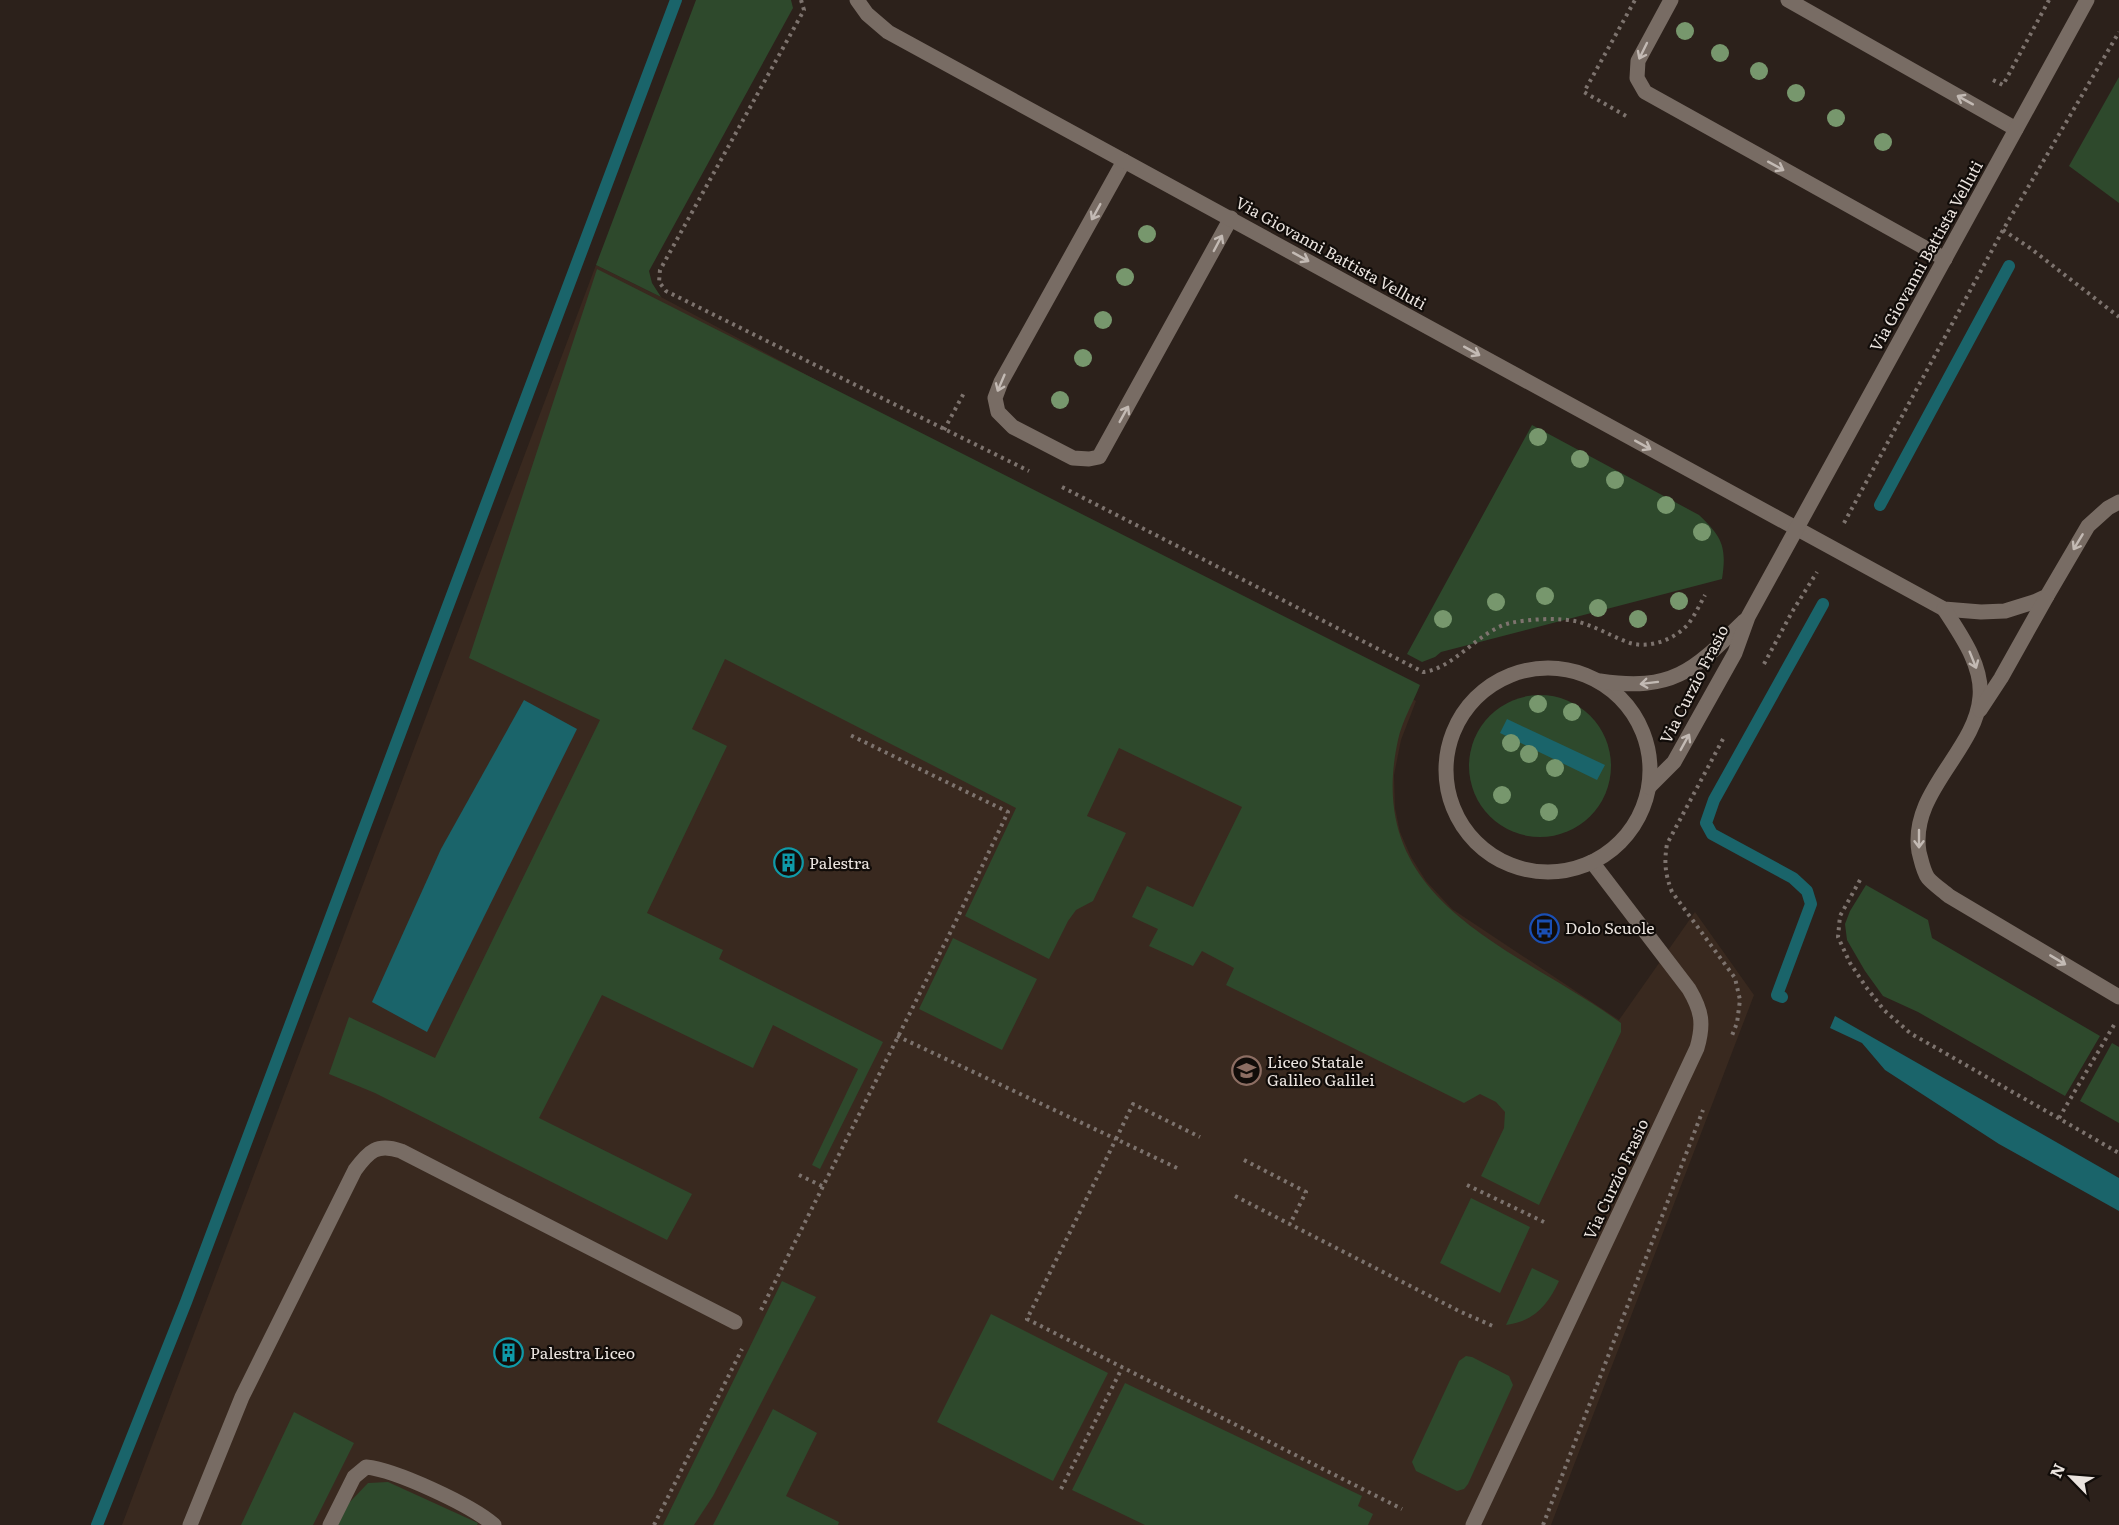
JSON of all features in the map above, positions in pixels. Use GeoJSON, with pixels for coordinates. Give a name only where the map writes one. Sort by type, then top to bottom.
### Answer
{"type":"FeatureCollection","features":[{"type":"Feature","properties":{"kind":"street","name":"Via Giovanni Battista Velluti"},"geometry":{"type":"LineString","coordinates":[[857,0],[867,14],[888,32],[1797,528]]}},
{"type":"Feature","properties":{"kind":"street"},"geometry":{"type":"LineString","coordinates":[[1671,0],[1638,61],[1637,78],[1645,92],[1945,259]]}},
{"type":"Feature","properties":{"kind":"street"},"geometry":{"type":"LineString","coordinates":[[1788,0],[2016,129]]}},
{"type":"Feature","properties":{"kind":"street","name":"Via Giovanni Battista Velluti"},"geometry":{"type":"LineString","coordinates":[[1748,617],[2087,0]]}},
{"type":"Feature","properties":{"kind":"street"},"geometry":{"type":"LineString","coordinates":[[1124,161],[1001,382],[995,398],[998,412],[1013,427],[1073,458],[1099,457],[1231,218]]}},
{"type":"Feature","properties":{"kind":"street"},"geometry":{"type":"LineString","coordinates":[[2119,502],[2108,508],[2088,526],[1925,805],[1917,836],[1927,877],[1949,896],[2119,997]]}},
{"type":"Feature","properties":{"kind":"street"},"geometry":{"type":"LineString","coordinates":[[1797,528],[1944,609],[2005,611],[2047,596]]}},
{"type":"Feature","properties":{"kind":"street"},"geometry":{"type":"LineString","coordinates":[[1944,609],[1965,640],[1976,668],[1981,696],[1977,714]]}},
{"type":"Feature","properties":{"kind":"street","name":"Via Curzio Frasio"},"geometry":{"type":"LineString","coordinates":[[1598,680],[1624,702],[1643,732],[1650,759],[1646,800],[1634,826],[1615,847],[1592,862],[1566,871],[1538,872],[1518,868],[1498,860],[1476,843],[1460,821],[1449,795],[1446,767],[1448,753],[1455,727],[1471,704],[1492,685],[1517,673],[1544,668],[1572,670],[1598,680],[1622,684],[1643,684],[1673,677],[1699,664],[1748,617]]}},
{"type":"Feature","properties":{"kind":"street","name":"Via Curzio Frasio"},"geometry":{"type":"LineString","coordinates":[[1649,787],[1674,762],[1735,653],[1748,617]]}},
{"type":"Feature","properties":{"kind":"street","name":"Via Curzio Frasio"},"geometry":{"type":"LineString","coordinates":[[1473,1525],[1638,1176],[1697,1048],[1701,1033],[1701,1017],[1697,1002],[1689,989],[1592,862]]}},
{"type":"Feature","properties":{"kind":"street"},"geometry":{"type":"LineString","coordinates":[[190,1525],[252,1376],[355,1170],[365,1156],[376,1149],[388,1146],[401,1151],[735,1322]]}},
{"type":"Feature","properties":{"kind":"street"},"geometry":{"type":"LineString","coordinates":[[330,1525],[354,1477],[366,1467],[380,1468],[430,1490],[481,1514],[494,1525]]}},
{"type":"Feature","properties":{"kind":"path"},"geometry":{"type":"LineString","coordinates":[[2003,85],[2049,0]]}},
{"type":"Feature","properties":{"kind":"path"},"geometry":{"type":"LineString","coordinates":[[1759,674],[2003,230],[2119,32]]}},
{"type":"Feature","properties":{"kind":"path"},"geometry":{"type":"LineString","coordinates":[[2003,230],[2119,317]]}},
{"type":"Feature","properties":{"kind":"path"},"geometry":{"type":"LineString","coordinates":[[944,430],[967,389]]}},
{"type":"Feature","properties":{"kind":"path"},"geometry":{"type":"LineString","coordinates":[[761,1311],[1008,812],[848,734]]}},
{"type":"Feature","properties":{"kind":"path"},"geometry":{"type":"LineString","coordinates":[[1726,734],[1667,844],[1664,862],[1666,877],[1672,892],[1735,978],[1739,1011],[1729,1044]]}},
{"type":"Feature","properties":{"kind":"path"},"geometry":{"type":"LineString","coordinates":[[1860,880],[1840,916],[1838,937],[1850,963],[1884,1011],[1910,1033],[2119,1153]]}},
{"type":"Feature","properties":{"kind":"path"},"geometry":{"type":"LineString","coordinates":[[2060,1118],[2119,1017]]}},
{"type":"Feature","properties":{"kind":"path"},"geometry":{"type":"LineString","coordinates":[[897,1036],[1177,1168]]}},
{"type":"Feature","properties":{"kind":"path"},"geometry":{"type":"LineString","coordinates":[[1200,1137],[1133,1104],[1027,1319],[1402,1509]]}},
{"type":"Feature","properties":{"kind":"path"},"geometry":{"type":"LineString","coordinates":[[1543,1525],[1704,1107]]}},
{"type":"Feature","properties":{"kind":"path"},"geometry":{"type":"LineString","coordinates":[[1244,1161],[1306,1192],[1290,1224]]}},
{"type":"Feature","properties":{"kind":"path"},"geometry":{"type":"LineString","coordinates":[[799,1175],[823,1186]]}},
{"type":"Feature","properties":{"kind":"path"},"geometry":{"type":"LineString","coordinates":[[1467,1185],[1544,1222]]}},
{"type":"Feature","properties":{"kind":"path"},"geometry":{"type":"LineString","coordinates":[[1235,1196],[1459,1311],[1495,1327]]}},
{"type":"Feature","properties":{"kind":"path"},"geometry":{"type":"LineString","coordinates":[[654,1525],[746,1342]]}},
{"type":"Feature","properties":{"kind":"path"},"geometry":{"type":"LineString","coordinates":[[1061,1489],[1122,1368]]}},
{"type":"Feature","properties":{"kind":"shaded area"},"geometry":{"type":"Polygon","coordinates":[[[596,265],[661,297],[1416,701],[1401,740],[1394,775],[1395,808],[1400,832],[1411,857],[1426,881],[1452,909],[1619,1020],[1695,912],[1754,995],[1551,1525],[122,1525],[596,265]]]}},
{"type":"Feature","properties":{"kind":"green space"},"geometry":{"type":"Polygon","coordinates":[[[696,0],[791,0],[793,8],[649,271],[652,283],[661,297],[596,265],[696,0]]]}},
{"type":"Feature","properties":{"kind":"green space"},"geometry":{"type":"Polygon","coordinates":[[[2119,77],[2119,203],[2069,166],[2119,77]]]}},
{"type":"Feature","properties":{"kind":"green space"},"geometry":{"type":"Polygon","coordinates":[[[597,269],[1420,685],[1398,740],[1393,796],[1403,843],[1425,881],[1456,914],[1494,943],[1580,995],[1621,1023],[1621,1032],[1539,1205],[1481,1176],[1504,1128],[1505,1112],[1496,1102],[1480,1094],[1464,1103],[1226,985],[1234,968],[1202,951],[1193,966],[1149,946],[1158,929],[1132,917],[1147,886],[1193,907],[1242,807],[1119,748],[1087,816],[1126,833],[1093,901],[1076,910],[1049,959],[965,916],[1016,808],[725,659],[692,729],[727,746],[647,913],[723,950],[719,959],[883,1042],[820,1169],[812,1165],[858,1069],[773,1025],[753,1068],[602,995],[539,1118],[692,1194],[667,1240],[375,1093],[329,1074],[349,1017],[435,1058],[600,720],[469,658],[597,269]]]}},
{"type":"Feature","properties":{"kind":"green space"},"geometry":{"type":"Polygon","coordinates":[[[1532,425],[1699,515],[1718,536],[1721,543],[1724,558],[1722,579],[1441,652],[1422,662],[1407,654],[1532,425]]]}},
{"type":"Feature","properties":{"kind":"green space"},"geometry":{"type":"Polygon","coordinates":[[[1540,695],[1567,701],[1590,716],[1605,739],[1611,766],[1605,793],[1590,816],[1567,831],[1540,837],[1513,831],[1490,816],[1475,793],[1469,766],[1475,739],[1490,716],[1513,701],[1540,695]]]}},
{"type":"Feature","properties":{"kind":"green space"},"geometry":{"type":"Polygon","coordinates":[[[1866,885],[1928,920],[1932,938],[2100,1036],[2065,1096],[1918,1012],[1883,996],[1847,940],[1845,924],[1866,885]]]}},
{"type":"Feature","properties":{"kind":"green space"},"geometry":{"type":"Polygon","coordinates":[[[953,938],[1037,979],[1002,1050],[919,1009],[953,938]]]}},
{"type":"Feature","properties":{"kind":"green space"},"geometry":{"type":"Polygon","coordinates":[[[2112,1043],[2119,1047],[2119,1123],[2080,1101],[2112,1043]]]}},
{"type":"Feature","properties":{"kind":"green space"},"geometry":{"type":"Polygon","coordinates":[[[1471,1198],[1530,1227],[1500,1293],[1440,1263],[1471,1198]]]}},
{"type":"Feature","properties":{"kind":"green space"},"geometry":{"type":"Polygon","coordinates":[[[1532,1268],[1559,1281],[1545,1305],[1532,1316],[1506,1325],[1532,1268]]]}},
{"type":"Feature","properties":{"kind":"green space"},"geometry":{"type":"Polygon","coordinates":[[[782,1281],[816,1297],[713,1496],[694,1525],[663,1525],[782,1281]]]}},
{"type":"Feature","properties":{"kind":"green space"},"geometry":{"type":"Polygon","coordinates":[[[991,1314],[1108,1373],[1053,1481],[937,1422],[991,1314]]]}},
{"type":"Feature","properties":{"kind":"green space"},"geometry":{"type":"Polygon","coordinates":[[[1466,1356],[1509,1376],[1513,1385],[1468,1484],[1464,1489],[1457,1491],[1416,1471],[1412,1462],[1459,1361],[1466,1356]]]}},
{"type":"Feature","properties":{"kind":"green space"},"geometry":{"type":"Polygon","coordinates":[[[1125,1383],[1362,1496],[1358,1506],[1373,1514],[1368,1525],[1145,1525],[1072,1490],[1125,1383]]]}},
{"type":"Feature","properties":{"kind":"green space"},"geometry":{"type":"Polygon","coordinates":[[[773,1409],[817,1433],[786,1496],[839,1522],[838,1525],[713,1525],[773,1409]]]}},
{"type":"Feature","properties":{"kind":"green space"},"geometry":{"type":"Polygon","coordinates":[[[294,1412],[354,1443],[313,1525],[241,1525],[294,1412]]]}},
{"type":"Feature","properties":{"kind":"green space"},"geometry":{"type":"Polygon","coordinates":[[[388,1482],[478,1523],[477,1525],[338,1525],[349,1503],[368,1483],[388,1482]]]}},
{"type":"Feature","properties":{"kind":"water"},"geometry":{"type":"Polygon","coordinates":[[[524,700],[577,729],[427,1032],[372,1002],[441,849],[524,700]]]}},
{"type":"Feature","properties":{"kind":"water"},"geometry":{"type":"Polygon","coordinates":[[[1507,719],[1605,765],[1597,780],[1500,733],[1507,719]]]}},
{"type":"Feature","properties":{"kind":"water"},"geometry":{"type":"Polygon","coordinates":[[[1835,1016],[2119,1178],[2119,1211],[1999,1144],[1885,1070],[1862,1043],[1830,1028],[1835,1016]]]}},
{"type":"Feature","properties":{"kind":"waterway"},"geometry":{"type":"LineString","coordinates":[[97,1525],[186,1302],[676,0]]}},
{"type":"Feature","properties":{"kind":"waterway"},"geometry":{"type":"LineString","coordinates":[[1880,505],[2009,266]]}},
{"type":"Feature","properties":{"kind":"waterway"},"geometry":{"type":"LineString","coordinates":[[1782,997],[1777,995],[1811,904],[1807,891],[1793,878],[1712,834],[1706,823],[1714,800],[1823,604]]}},
{"type":"Feature","properties":{"kind":"place","name":"Palestra"},"geometry":{"type":"Point","coordinates":[788,863]}},
{"type":"Feature","properties":{"kind":"place","name":"Dolo Scuole"},"geometry":{"type":"Point","coordinates":[1544,928]}},
{"type":"Feature","properties":{"kind":"place","name":"Liceo Statale Galileo Galilei"},"geometry":{"type":"Point","coordinates":[1246,1071]}},
{"type":"Feature","properties":{"kind":"place","name":"Palestra Liceo"},"geometry":{"type":"Point","coordinates":[509,1353]}}]}
